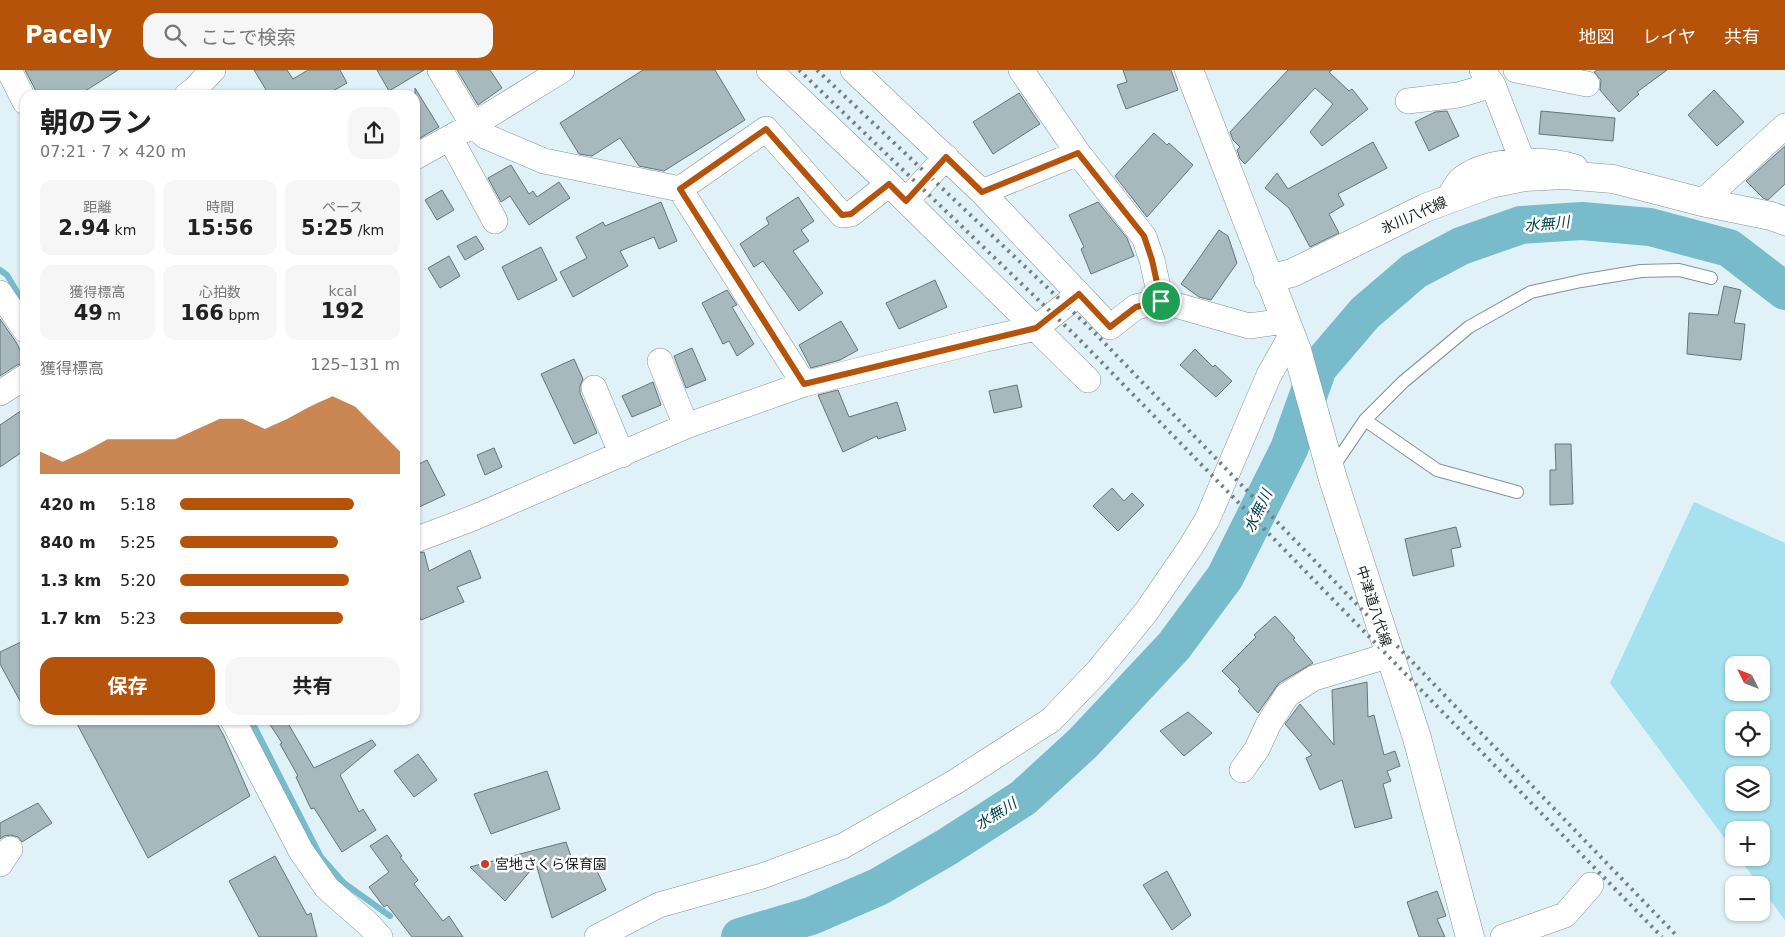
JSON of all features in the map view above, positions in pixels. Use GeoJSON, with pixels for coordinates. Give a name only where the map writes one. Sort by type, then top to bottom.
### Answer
{"type":"FeatureCollection","features":[{"type":"Feature","properties":{"kind":"main road"},"geometry":{"type":"LineString","coordinates":[[1189,70],[1268,279]]}},
{"type":"Feature","properties":{"kind":"main road","name":"氷川八代線"},"geometry":{"type":"LineString","coordinates":[[1268,279],[1292,273],[1425,208],[1490,184],[1525,177],[1564,175],[1613,179],[1780,223]]}},
{"type":"Feature","properties":{"kind":"main road","name":"中津道八代線"},"geometry":{"type":"LineString","coordinates":[[1268,279],[1291,336],[1331,470],[1416,738],[1470,937]]}},
{"type":"Feature","properties":{"kind":"street"},"geometry":{"type":"LineString","coordinates":[[9,70],[20,92]]}},
{"type":"Feature","properties":{"kind":"street"},"geometry":{"type":"LineString","coordinates":[[194,90],[213,70]]}},
{"type":"Feature","properties":{"kind":"street"},"geometry":{"type":"LineString","coordinates":[[440,70],[473,125],[485,136],[544,161],[680,189],[804,384]]}},
{"type":"Feature","properties":{"kind":"street"},"geometry":{"type":"LineString","coordinates":[[420,154],[473,125],[562,70]]}},
{"type":"Feature","properties":{"kind":"street"},"geometry":{"type":"LineString","coordinates":[[768,70],[889,184],[1088,380]]}},
{"type":"Feature","properties":{"kind":"street"},"geometry":{"type":"LineString","coordinates":[[596,937],[659,905],[762,876],[843,846],[956,782],[1051,720],[1098,671],[1146,612],[1190,548],[1207,520],[1269,375],[1291,336],[1161,301],[1136,307],[1110,327],[982,192],[853,70]]}},
{"type":"Feature","properties":{"kind":"street"},"geometry":{"type":"LineString","coordinates":[[1021,70],[1078,153],[1144,236],[1152,260],[1161,301]]}},
{"type":"Feature","properties":{"kind":"street"},"geometry":{"type":"LineString","coordinates":[[1516,70],[1587,84]]}},
{"type":"Feature","properties":{"kind":"street"},"geometry":{"type":"LineString","coordinates":[[1408,101],[1458,96],[1488,78],[1522,160]]}},
{"type":"Feature","properties":{"kind":"street"},"geometry":{"type":"LineString","coordinates":[[1702,202],[1785,126]]}},
{"type":"Feature","properties":{"kind":"street"},"geometry":{"type":"LineString","coordinates":[[680,189],[766,129],[842,215],[851,214],[889,184]]}},
{"type":"Feature","properties":{"kind":"street"},"geometry":{"type":"LineString","coordinates":[[450,138],[495,221]]}},
{"type":"Feature","properties":{"kind":"street"},"geometry":{"type":"LineString","coordinates":[[982,192],[1078,153]]}},
{"type":"Feature","properties":{"kind":"street"},"geometry":{"type":"LineString","coordinates":[[906,201],[946,157]]}},
{"type":"Feature","properties":{"kind":"street"},"geometry":{"type":"LineString","coordinates":[[1448,199],[1462,177],[1487,167],[1522,160],[1572,166],[1613,179]]}},
{"type":"Feature","properties":{"kind":"street"},"geometry":{"type":"LineString","coordinates":[[0,293],[20,323]]}},
{"type":"Feature","properties":{"kind":"street"},"geometry":{"type":"LineString","coordinates":[[420,538],[622,455],[686,426],[804,384],[1036,328],[1079,294]]}},
{"type":"Feature","properties":{"kind":"street"},"geometry":{"type":"LineString","coordinates":[[660,361],[686,426]]}},
{"type":"Feature","properties":{"kind":"street"},"geometry":{"type":"LineString","coordinates":[[0,393],[20,380]]}},
{"type":"Feature","properties":{"kind":"street"},"geometry":{"type":"LineString","coordinates":[[594,388],[622,455]]}},
{"type":"Feature","properties":{"kind":"street"},"geometry":{"type":"LineString","coordinates":[[1242,770],[1257,749],[1268,725],[1287,695],[1314,678],[1390,655]]}},
{"type":"Feature","properties":{"kind":"street"},"geometry":{"type":"LineString","coordinates":[[236,725],[301,850],[327,888],[380,937]]}},
{"type":"Feature","properties":{"kind":"street"},"geometry":{"type":"LineString","coordinates":[[1503,937],[1568,926],[1591,885]]}},
{"type":"Feature","properties":{"kind":"lane"},"geometry":{"type":"LineString","coordinates":[[1331,470],[1365,420],[1403,382],[1469,327],[1531,292],[1641,271],[1679,270],[1712,278]]}},
{"type":"Feature","properties":{"kind":"lane"},"geometry":{"type":"LineString","coordinates":[[1365,420],[1437,470],[1517,492]]}},
{"type":"Feature","properties":{"kind":"shaded area"},"geometry":{"type":"Polygon","coordinates":[[[1694,502],[1785,543],[1785,920],[1770,900],[1770,876],[1752,876],[1745,866],[1770,866],[1770,821],[1725,821],[1725,839],[1610,683],[1694,502]]]}},
{"type":"Feature","properties":{"kind":"building"},"geometry":{"type":"Polygon","coordinates":[[[25,70],[118,70],[87,90],[35,90],[25,70]]]}},
{"type":"Feature","properties":{"kind":"building"},"geometry":{"type":"Polygon","coordinates":[[[254,70],[287,70],[293,79],[308,70],[340,70],[347,83],[335,90],[266,90],[254,70]]]}},
{"type":"Feature","properties":{"kind":"building"},"geometry":{"type":"Polygon","coordinates":[[[377,70],[424,70],[391,90],[388,90],[377,70]]]}},
{"type":"Feature","properties":{"kind":"building"},"geometry":{"type":"Polygon","coordinates":[[[457,70],[490,70],[502,88],[478,105],[457,70]]]}},
{"type":"Feature","properties":{"kind":"building"},"geometry":{"type":"Polygon","coordinates":[[[643,70],[715,70],[745,120],[664,171],[639,166],[620,138],[592,156],[579,154],[560,123],[643,70]]]}},
{"type":"Feature","properties":{"kind":"building"},"geometry":{"type":"Polygon","coordinates":[[[1123,70],[1171,70],[1178,90],[1126,109],[1117,85],[1127,82],[1123,70]]]}},
{"type":"Feature","properties":{"kind":"building"},"geometry":{"type":"Polygon","coordinates":[[[1288,70],[1332,70],[1329,72],[1349,91],[1352,89],[1368,109],[1322,146],[1310,132],[1333,104],[1315,88],[1245,164],[1240,159],[1237,150],[1240,147],[1233,140],[1230,132],[1288,70]]]}},
{"type":"Feature","properties":{"kind":"building"},"geometry":{"type":"Polygon","coordinates":[[[1597,70],[1667,70],[1637,92],[1639,94],[1619,112],[1600,90],[1601,80],[1594,72],[1597,70]]]}},
{"type":"Feature","properties":{"kind":"building"},"geometry":{"type":"Polygon","coordinates":[[[1714,90],[1744,122],[1717,146],[1688,115],[1714,90]]]}},
{"type":"Feature","properties":{"kind":"building"},"geometry":{"type":"Polygon","coordinates":[[[1019,93],[1040,124],[993,154],[973,122],[1019,93]]]}},
{"type":"Feature","properties":{"kind":"building"},"geometry":{"type":"Polygon","coordinates":[[[420,96],[439,127],[420,138],[420,96]]]}},
{"type":"Feature","properties":{"kind":"building"},"geometry":{"type":"Polygon","coordinates":[[[1447,111],[1459,136],[1429,151],[1415,122],[1435,112],[1447,111]]]}},
{"type":"Feature","properties":{"kind":"building"},"geometry":{"type":"Polygon","coordinates":[[[1541,111],[1615,118],[1613,141],[1539,134],[1541,111]]]}},
{"type":"Feature","properties":{"kind":"building"},"geometry":{"type":"Polygon","coordinates":[[[1154,133],[1167,145],[1169,143],[1193,165],[1147,217],[1115,176],[1154,133]]]}},
{"type":"Feature","properties":{"kind":"building"},"geometry":{"type":"Polygon","coordinates":[[[1373,142],[1387,168],[1338,194],[1344,205],[1329,214],[1339,233],[1310,247],[1289,208],[1265,188],[1277,173],[1288,189],[1373,142]]]}},
{"type":"Feature","properties":{"kind":"building"},"geometry":{"type":"Polygon","coordinates":[[[1785,146],[1785,184],[1768,200],[1763,198],[1746,181],[1785,146]]]}},
{"type":"Feature","properties":{"kind":"building"},"geometry":{"type":"Polygon","coordinates":[[[511,165],[529,194],[533,191],[537,197],[559,182],[570,198],[529,225],[510,196],[501,202],[488,178],[511,165]]]}},
{"type":"Feature","properties":{"kind":"building"},"geometry":{"type":"Polygon","coordinates":[[[442,190],[454,210],[437,220],[425,200],[442,190]]]}},
{"type":"Feature","properties":{"kind":"building"},"geometry":{"type":"Polygon","coordinates":[[[798,197],[814,221],[801,230],[809,241],[793,251],[823,293],[799,311],[763,261],[754,267],[740,244],[769,224],[766,218],[798,197]]]}},
{"type":"Feature","properties":{"kind":"building"},"geometry":{"type":"Polygon","coordinates":[[[661,202],[677,241],[659,249],[654,237],[620,251],[628,266],[573,297],[560,272],[587,258],[576,237],[603,222],[605,226],[661,202]]]}},
{"type":"Feature","properties":{"kind":"building"},"geometry":{"type":"Polygon","coordinates":[[[1098,202],[1127,238],[1134,256],[1091,274],[1081,249],[1084,247],[1069,215],[1098,202]]]}},
{"type":"Feature","properties":{"kind":"building"},"geometry":{"type":"Polygon","coordinates":[[[1219,230],[1228,236],[1237,263],[1211,300],[1199,297],[1181,284],[1219,230]]]}},
{"type":"Feature","properties":{"kind":"building"},"geometry":{"type":"Polygon","coordinates":[[[476,236],[484,249],[465,260],[457,246],[476,236]]]}},
{"type":"Feature","properties":{"kind":"building"},"geometry":{"type":"Polygon","coordinates":[[[541,247],[557,280],[518,300],[502,267],[541,247]]]}},
{"type":"Feature","properties":{"kind":"building"},"geometry":{"type":"Polygon","coordinates":[[[449,256],[460,276],[440,288],[428,268],[449,256]]]}},
{"type":"Feature","properties":{"kind":"building"},"geometry":{"type":"Polygon","coordinates":[[[935,280],[947,307],[899,329],[886,303],[935,280]]]}},
{"type":"Feature","properties":{"kind":"building"},"geometry":{"type":"Polygon","coordinates":[[[1724,286],[1741,290],[1734,323],[1745,324],[1741,360],[1687,354],[1689,313],[1718,315],[1724,286]]]}},
{"type":"Feature","properties":{"kind":"building"},"geometry":{"type":"Polygon","coordinates":[[[727,290],[737,305],[732,307],[754,344],[737,356],[729,341],[723,344],[702,303],[727,290]]]}},
{"type":"Feature","properties":{"kind":"building"},"geometry":{"type":"Polygon","coordinates":[[[0,319],[20,350],[20,364],[0,376],[0,319]]]}},
{"type":"Feature","properties":{"kind":"building"},"geometry":{"type":"Polygon","coordinates":[[[841,321],[858,350],[840,360],[811,368],[799,345],[841,321]]]}},
{"type":"Feature","properties":{"kind":"building"},"geometry":{"type":"Polygon","coordinates":[[[692,348],[706,380],[686,388],[674,356],[692,348]]]}},
{"type":"Feature","properties":{"kind":"building"},"geometry":{"type":"Polygon","coordinates":[[[1195,349],[1213,367],[1215,365],[1232,381],[1216,397],[1180,365],[1195,349]]]}},
{"type":"Feature","properties":{"kind":"building"},"geometry":{"type":"Polygon","coordinates":[[[574,359],[583,379],[580,393],[597,433],[574,444],[541,374],[574,359]]]}},
{"type":"Feature","properties":{"kind":"building"},"geometry":{"type":"Polygon","coordinates":[[[653,382],[661,405],[632,417],[622,396],[653,382]]]}},
{"type":"Feature","properties":{"kind":"building"},"geometry":{"type":"Polygon","coordinates":[[[1017,385],[1022,407],[994,413],[989,391],[1017,385]]]}},
{"type":"Feature","properties":{"kind":"building"},"geometry":{"type":"Polygon","coordinates":[[[838,390],[849,417],[897,402],[906,430],[878,439],[877,436],[843,452],[818,395],[838,390]]]}},
{"type":"Feature","properties":{"kind":"building"},"geometry":{"type":"Polygon","coordinates":[[[20,411],[20,453],[0,467],[0,425],[20,411]]]}},
{"type":"Feature","properties":{"kind":"building"},"geometry":{"type":"Polygon","coordinates":[[[1555,444],[1571,444],[1573,504],[1550,505],[1550,470],[1556,470],[1555,444]]]}},
{"type":"Feature","properties":{"kind":"building"},"geometry":{"type":"Polygon","coordinates":[[[494,448],[502,467],[485,475],[477,455],[494,448]]]}},
{"type":"Feature","properties":{"kind":"building"},"geometry":{"type":"Polygon","coordinates":[[[427,460],[445,495],[420,507],[420,464],[427,460]]]}},
{"type":"Feature","properties":{"kind":"building"},"geometry":{"type":"Polygon","coordinates":[[[1112,488],[1124,501],[1132,493],[1144,505],[1118,531],[1093,506],[1112,488]]]}},
{"type":"Feature","properties":{"kind":"building"},"geometry":{"type":"Polygon","coordinates":[[[1456,527],[1461,547],[1451,549],[1454,566],[1413,576],[1405,539],[1456,527]]]}},
{"type":"Feature","properties":{"kind":"building"},"geometry":{"type":"Polygon","coordinates":[[[470,550],[481,578],[457,587],[464,602],[421,620],[420,553],[424,552],[429,571],[470,550]]]}},
{"type":"Feature","properties":{"kind":"building"},"geometry":{"type":"Polygon","coordinates":[[[1275,616],[1295,638],[1293,639],[1313,663],[1279,683],[1258,713],[1238,691],[1240,689],[1222,671],[1256,637],[1254,635],[1275,616]]]}},
{"type":"Feature","properties":{"kind":"building"},"geometry":{"type":"Polygon","coordinates":[[[20,642],[20,701],[0,664],[0,652],[20,642]]]}},
{"type":"Feature","properties":{"kind":"building"},"geometry":{"type":"Polygon","coordinates":[[[1367,682],[1368,717],[1374,715],[1384,755],[1395,751],[1400,766],[1387,771],[1391,781],[1383,784],[1392,818],[1355,828],[1342,780],[1320,790],[1306,758],[1312,755],[1285,724],[1300,704],[1334,745],[1332,690],[1367,682]]]}},
{"type":"Feature","properties":{"kind":"building"},"geometry":{"type":"Polygon","coordinates":[[[1188,712],[1212,733],[1184,756],[1160,731],[1188,712]]]}},
{"type":"Feature","properties":{"kind":"building"},"geometry":{"type":"Polygon","coordinates":[[[78,725],[218,725],[224,736],[250,796],[148,858],[78,725]]]}},
{"type":"Feature","properties":{"kind":"building"},"geometry":{"type":"Polygon","coordinates":[[[270,725],[289,725],[314,768],[372,740],[376,745],[340,775],[359,812],[363,809],[376,830],[342,852],[314,808],[311,809],[296,777],[298,776],[280,744],[282,743],[270,725]]]}},
{"type":"Feature","properties":{"kind":"building"},"geometry":{"type":"Polygon","coordinates":[[[418,754],[437,780],[414,797],[394,771],[418,754]]]}},
{"type":"Feature","properties":{"kind":"building"},"geometry":{"type":"Polygon","coordinates":[[[547,771],[560,809],[491,834],[474,794],[547,771]]]}},
{"type":"Feature","properties":{"kind":"building"},"geometry":{"type":"Polygon","coordinates":[[[38,803],[52,823],[22,842],[18,837],[11,835],[0,839],[0,823],[38,803]]]}},
{"type":"Feature","properties":{"kind":"building"},"geometry":{"type":"Polygon","coordinates":[[[387,835],[402,856],[400,857],[418,880],[414,884],[443,921],[449,916],[463,937],[412,937],[387,905],[384,907],[369,887],[389,872],[370,846],[387,835]]]}},
{"type":"Feature","properties":{"kind":"building"},"geometry":{"type":"Polygon","coordinates":[[[566,842],[573,862],[591,858],[606,890],[552,918],[536,864],[505,901],[470,867],[566,842]]]}},
{"type":"Feature","properties":{"kind":"building"},"geometry":{"type":"Polygon","coordinates":[[[275,856],[307,915],[311,913],[317,937],[259,937],[229,881],[275,856]]]}},
{"type":"Feature","properties":{"kind":"building"},"geometry":{"type":"Polygon","coordinates":[[[1167,871],[1191,915],[1172,930],[1143,885],[1167,871]]]}},
{"type":"Feature","properties":{"kind":"building"},"geometry":{"type":"Polygon","coordinates":[[[1437,891],[1446,916],[1437,919],[1445,937],[1419,937],[1407,902],[1437,891]]]}},
{"type":"Feature","properties":{"kind":"waterway","name":"水無川"},"geometry":{"type":"LineString","coordinates":[[740,937],[811,916],[878,887],[947,847],[1023,798],[1083,743],[1174,646],[1225,577],[1289,449],[1318,368],[1365,313],[1414,271],[1461,246],[1521,225],[1582,221],[1650,227],[1729,248],[1785,291]]}},
{"type":"Feature","properties":{"kind":"waterway"},"geometry":{"type":"LineString","coordinates":[[0,270],[7,275],[20,297]]}},
{"type":"Feature","properties":{"kind":"waterway"},"geometry":{"type":"LineString","coordinates":[[254,725],[321,857],[344,883],[390,916]]}},
{"type":"Feature","properties":{"kind":"railway"},"geometry":{"type":"LineString","coordinates":[[799,70],[1078,338],[1662,937]]}},
{"type":"Feature","properties":{"kind":"railway"},"geometry":{"type":"LineString","coordinates":[[817,70],[1089,327],[1678,937]]}},
{"type":"Feature","properties":{"kind":"place","name":"宮地さくら保育園"},"geometry":{"type":"Point","coordinates":[485,864]}},
{"type":"Feature","properties":{"kind":"route"},"geometry":{"type":"LineString","coordinates":[[766,129],[842,215],[851,214],[889,184],[906,201],[946,157],[982,192],[1078,153],[1144,236],[1152,260],[1161,301],[1136,307],[1110,327],[1079,294],[1036,328],[804,384],[680,189],[766,129]]}}]}
